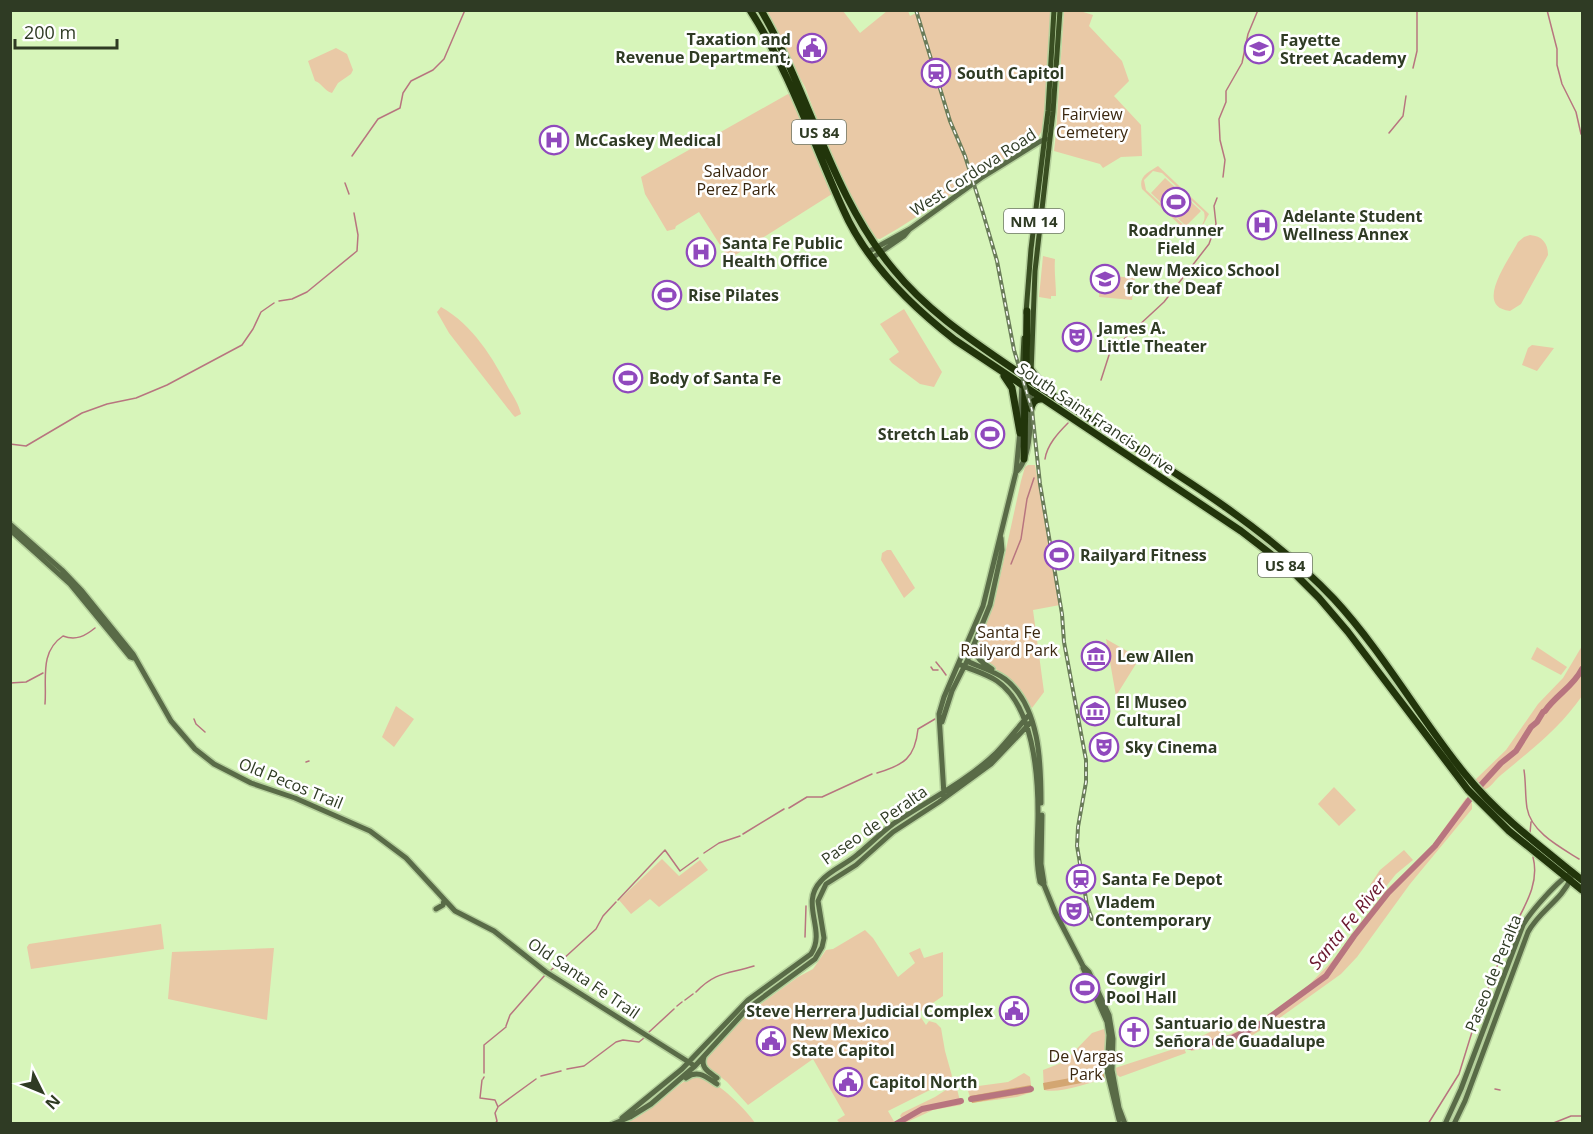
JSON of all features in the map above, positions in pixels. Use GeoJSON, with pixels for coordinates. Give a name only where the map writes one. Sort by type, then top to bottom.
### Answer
{"type":"FeatureCollection","features":[{"type":"Feature","properties":{"kind":"highway","name":"South Saint Francis Drive"},"geometry":{"type":"LineString","coordinates":[[750,10],[783,72],[843,209],[870,255],[898,289],[924,315],[955,340],[991,364],[1086,415],[1253,528],[1309,575],[1334,599],[1360,631],[1487,804]]}},
{"type":"Feature","properties":{"kind":"highway","name":"South Saint Francis Drive"},"geometry":{"type":"LineString","coordinates":[[760,10],[787,58],[849,201],[878,249],[908,286],[940,317],[1010,365],[1045,400],[1241,531],[1289,568],[1341,622],[1449,767],[1487,804]]}},
{"type":"Feature","properties":{"kind":"highway"},"geometry":{"type":"LineString","coordinates":[[1024,459],[1027,310]]}},
{"type":"Feature","properties":{"kind":"highway"},"geometry":{"type":"LineString","coordinates":[[991,364],[1011,384],[1020,433]]}},
{"type":"Feature","properties":{"kind":"highway"},"geometry":{"type":"LineString","coordinates":[[1031,370],[1041,383],[1086,415]]}},
{"type":"Feature","properties":{"kind":"highway"},"geometry":{"type":"LineString","coordinates":[[1030,410],[1036,400],[1045,400]]}},
{"type":"Feature","properties":{"kind":"highway","name":"US 84"},"geometry":{"type":"LineString","coordinates":[[1487,804],[1582,880]]}},
{"type":"Feature","properties":{"kind":"highway","name":"US 84"},"geometry":{"type":"LineString","coordinates":[[1487,804],[1520,841],[1582,890]]}},
{"type":"Feature","properties":{"kind":"main road","name":"NM 14"},"geometry":{"type":"LineString","coordinates":[[1047,139],[1054,10]]}},
{"type":"Feature","properties":{"kind":"main road","name":"NM 14"},"geometry":{"type":"LineString","coordinates":[[1027,310],[1060,10]]}},
{"type":"Feature","properties":{"kind":"main road","name":"West Cordova Road"},"geometry":{"type":"LineString","coordinates":[[870,255],[904,236],[910,228],[981,178],[1047,139]]}},
{"type":"Feature","properties":{"kind":"main road","name":"NM 14"},"geometry":{"type":"LineString","coordinates":[[1026,382],[1031,370],[1039,202]]}},
{"type":"Feature","properties":{"kind":"main road"},"geometry":{"type":"LineString","coordinates":[[1016,472],[1022,468],[1029,433],[1030,410],[1026,382]]}},
{"type":"Feature","properties":{"kind":"main road"},"geometry":{"type":"LineString","coordinates":[[944,795],[941,726],[983,606],[1016,472],[1026,382]]}},
{"type":"Feature","properties":{"kind":"main road","name":"Old Pecos Trail"},"geometry":{"type":"LineString","coordinates":[[10,524],[73,580],[129,649],[171,721],[195,749],[214,764],[251,783],[302,801],[370,831],[406,858],[458,913]]}},
{"type":"Feature","properties":{"kind":"main road","name":"Old Pecos Trail"},"geometry":{"type":"LineString","coordinates":[[10,530],[70,584],[129,657],[133,658]]}},
{"type":"Feature","properties":{"kind":"main road"},"geometry":{"type":"LineString","coordinates":[[963,664],[975,643],[993,594],[1002,550],[1000,537]]}},
{"type":"Feature","properties":{"kind":"main road"},"geometry":{"type":"LineString","coordinates":[[975,643],[975,653],[978,659],[1005,679],[1021,699],[1037,745],[1041,779],[1041,864],[1044,885],[1055,912],[1101,996],[1112,1025],[1110,1073]]}},
{"type":"Feature","properties":{"kind":"main road"},"geometry":{"type":"LineString","coordinates":[[963,664],[1005,679]]}},
{"type":"Feature","properties":{"kind":"main road"},"geometry":{"type":"LineString","coordinates":[[963,664],[1003,686],[1028,720],[1037,788],[1037,862],[1040,882],[1044,885]]}},
{"type":"Feature","properties":{"kind":"main road","name":"Paseo de Peralta"},"geometry":{"type":"LineString","coordinates":[[613,1124],[636,1114],[662,1094],[692,1064],[743,1004],[811,954],[816,946],[817,933],[811,905],[814,891],[822,879],[944,795],[995,753],[1028,720]]}},
{"type":"Feature","properties":{"kind":"main road","name":"Paseo de Peralta"},"geometry":{"type":"LineString","coordinates":[[621,1120],[704,1055],[756,1002],[816,959],[822,946],[824,932],[818,914],[818,901],[824,887],[864,857],[895,823],[991,765],[1028,720]]}},
{"type":"Feature","properties":{"kind":"main road"},"geometry":{"type":"LineString","coordinates":[[943,777],[951,783],[978,766]]}},
{"type":"Feature","properties":{"kind":"main road"},"geometry":{"type":"LineString","coordinates":[[893,832],[907,816]]}},
{"type":"Feature","properties":{"kind":"main road"},"geometry":{"type":"LineString","coordinates":[[835,878],[837,873],[851,863],[856,856]]}},
{"type":"Feature","properties":{"kind":"main road"},"geometry":{"type":"LineString","coordinates":[[1037,862],[1043,878]]}},
{"type":"Feature","properties":{"kind":"main road","name":"Paseo de Peralta"},"geometry":{"type":"LineString","coordinates":[[1445,1124],[1461,1089],[1523,925],[1573,872]]}},
{"type":"Feature","properties":{"kind":"main road","name":"Paseo de Peralta"},"geometry":{"type":"LineString","coordinates":[[1454,1124],[1528,932],[1538,916],[1562,892],[1568,878]]}},
{"type":"Feature","properties":{"kind":"main road"},"geometry":{"type":"LineString","coordinates":[[436,909],[443,905],[444,900]]}},
{"type":"Feature","properties":{"kind":"main road","name":"Old Santa Fe Trail"},"geometry":{"type":"LineString","coordinates":[[458,913],[495,932],[546,972],[692,1064]]}},
{"type":"Feature","properties":{"kind":"main road"},"geometry":{"type":"LineString","coordinates":[[804,969],[807,970],[815,964],[826,947]]}},
{"type":"Feature","properties":{"kind":"main road"},"geometry":{"type":"LineString","coordinates":[[1083,966],[1083,971],[1106,1012],[1109,1024],[1112,1025]]}},
{"type":"Feature","properties":{"kind":"main road"},"geometry":{"type":"LineString","coordinates":[[1087,979],[1101,996]]}},
{"type":"Feature","properties":{"kind":"main road"},"geometry":{"type":"LineString","coordinates":[[740,1016],[743,1004]]}},
{"type":"Feature","properties":{"kind":"main road"},"geometry":{"type":"LineString","coordinates":[[1100,1004],[1109,1035],[1110,1073],[1116,1110],[1123,1124]]}},
{"type":"Feature","properties":{"kind":"main road"},"geometry":{"type":"LineString","coordinates":[[662,1094],[672,1090],[693,1073],[717,1081],[703,1066],[704,1055]]}},
{"type":"Feature","properties":{"kind":"green space","name":"Salvador Perez Park"},"geometry":{"type":"Polygon","coordinates":[[[922,10],[1052,11],[1045,116],[1042,131],[1038,137],[880,239],[873,238],[843,184],[832,194],[729,259],[699,212],[676,226],[675,229],[667,231],[645,194],[641,177],[788,94],[792,96],[824,171],[834,164],[805,87],[763,11],[843,11],[860,33],[887,11],[908,11],[910,16],[922,10]]]}},
{"type":"Feature","properties":{"kind":"green space","name":"Fairview Cemetery"},"geometry":{"type":"Polygon","coordinates":[[[1064,11],[1080,11],[1093,15],[1089,26],[1122,61],[1129,81],[1114,96],[1141,125],[1142,156],[1121,157],[1103,168],[1100,164],[1054,151],[1064,11]]]}},
{"type":"Feature","properties":{"kind":"green space"},"geometry":{"type":"Polygon","coordinates":[[[336,48],[347,54],[353,70],[338,83],[332,93],[315,81],[308,61],[336,48]]]}},
{"type":"Feature","properties":{"kind":"green space"},"geometry":{"type":"Polygon","coordinates":[[[1158,166],[1209,214],[1198,231],[1185,230],[1142,189],[1143,178],[1158,166]],[[1153,171],[1144,180],[1146,190],[1187,228],[1195,229],[1201,226],[1205,216],[1204,212],[1162,173],[1153,171]]]}},
{"type":"Feature","properties":{"kind":"green space","name":"Roadrunner Field"},"geometry":{"type":"Polygon","coordinates":[[[1165,178],[1201,211],[1186,226],[1151,193],[1165,178]]]}},
{"type":"Feature","properties":{"kind":"green space"},"geometry":{"type":"Polygon","coordinates":[[[1530,235],[1544,241],[1548,255],[1521,304],[1510,311],[1499,308],[1494,301],[1497,282],[1518,242],[1530,235]]]}},
{"type":"Feature","properties":{"kind":"green space"},"geometry":{"type":"Polygon","coordinates":[[[1043,256],[1055,259],[1056,296],[1051,296],[1051,299],[1039,297],[1043,256]]]}},
{"type":"Feature","properties":{"kind":"green space"},"geometry":{"type":"Polygon","coordinates":[[[1101,275],[1135,278],[1132,300],[1099,297],[1101,275]]]}},
{"type":"Feature","properties":{"kind":"green space"},"geometry":{"type":"Polygon","coordinates":[[[441,307],[463,323],[481,343],[503,377],[521,414],[515,417],[513,415],[449,333],[437,312],[441,307]]]}},
{"type":"Feature","properties":{"kind":"green space"},"geometry":{"type":"Polygon","coordinates":[[[904,309],[942,372],[934,387],[920,384],[889,359],[899,352],[880,324],[904,309]]]}},
{"type":"Feature","properties":{"kind":"green space"},"geometry":{"type":"Polygon","coordinates":[[[1532,345],[1554,348],[1537,371],[1522,365],[1528,348],[1532,345]]]}},
{"type":"Feature","properties":{"kind":"green space","name":"Santa Fe Railyard Park"},"geometry":{"type":"Polygon","coordinates":[[[1035,465],[1060,605],[1033,610],[1044,692],[1032,708],[1012,681],[982,659],[978,654],[977,645],[996,595],[1021,481],[1025,467],[1035,465]]]}},
{"type":"Feature","properties":{"kind":"green space"},"geometry":{"type":"Polygon","coordinates":[[[891,550],[915,588],[904,598],[881,560],[882,553],[891,550]]]}},
{"type":"Feature","properties":{"kind":"green space"},"geometry":{"type":"Polygon","coordinates":[[[1106,639],[1127,651],[1138,651],[1135,656],[1139,659],[1116,696],[1106,639]]]}},
{"type":"Feature","properties":{"kind":"green space"},"geometry":{"type":"Polygon","coordinates":[[[1582,646],[1582,696],[1544,738],[1483,790],[1476,783],[1476,779],[1506,750],[1538,704],[1563,678],[1582,646]]]}},
{"type":"Feature","properties":{"kind":"green space"},"geometry":{"type":"Polygon","coordinates":[[[1537,647],[1567,667],[1561,675],[1531,659],[1537,647]]]}},
{"type":"Feature","properties":{"kind":"green space"},"geometry":{"type":"Polygon","coordinates":[[[396,706],[414,719],[394,747],[382,737],[396,706]]]}},
{"type":"Feature","properties":{"kind":"green space"},"geometry":{"type":"Polygon","coordinates":[[[1334,787],[1356,810],[1339,826],[1318,804],[1334,787]]]}},
{"type":"Feature","properties":{"kind":"green space"},"geometry":{"type":"Polygon","coordinates":[[[1466,798],[1472,803],[1472,809],[1410,884],[1357,957],[1341,974],[1246,1039],[1191,1051],[1188,1043],[1217,1026],[1223,1037],[1255,1024],[1308,986],[1333,960],[1390,886],[1428,851],[1466,798]]]}},
{"type":"Feature","properties":{"kind":"green space"},"geometry":{"type":"Polygon","coordinates":[[[1404,850],[1413,860],[1396,874],[1380,894],[1370,885],[1380,870],[1404,850]]]}},
{"type":"Feature","properties":{"kind":"green space"},"geometry":{"type":"Polygon","coordinates":[[[662,859],[679,876],[700,860],[708,870],[659,907],[650,899],[631,914],[619,900],[662,859]]]}},
{"type":"Feature","properties":{"kind":"green space"},"geometry":{"type":"Polygon","coordinates":[[[161,924],[164,949],[31,969],[27,947],[29,944],[161,924]]]}},
{"type":"Feature","properties":{"kind":"green space"},"geometry":{"type":"Polygon","coordinates":[[[865,930],[873,938],[898,977],[915,963],[909,953],[920,948],[924,958],[943,952],[943,996],[918,1013],[926,1025],[929,1021],[941,1028],[952,1076],[948,1081],[945,1079],[939,1082],[942,1084],[888,1111],[895,1123],[840,1123],[837,1120],[845,1115],[813,1059],[748,1105],[727,1082],[707,1066],[705,1062],[707,1057],[747,1014],[798,977],[813,969],[826,950],[833,949],[865,930]]]}},
{"type":"Feature","properties":{"kind":"green space"},"geometry":{"type":"Polygon","coordinates":[[[274,948],[267,1020],[168,999],[172,952],[274,948]]]}},
{"type":"Feature","properties":{"kind":"green space","name":"De Vargas Park"},"geometry":{"type":"Polygon","coordinates":[[[1104,1029],[1107,1031],[1104,1079],[1065,1089],[1044,1090],[1043,1070],[1064,1062],[1092,1033],[1104,1029]]]}},
{"type":"Feature","properties":{"kind":"green space"},"geometry":{"type":"Polygon","coordinates":[[[1183,1046],[1186,1053],[1120,1077],[1117,1075],[1115,1068],[1183,1046]]]}},
{"type":"Feature","properties":{"kind":"green space"},"geometry":{"type":"Polygon","coordinates":[[[1024,1073],[1030,1077],[1032,1092],[1017,1097],[972,1103],[968,1091],[971,1087],[1008,1082],[1024,1073]]]}},
{"type":"Feature","properties":{"kind":"green space"},"geometry":{"type":"Polygon","coordinates":[[[691,1076],[703,1076],[718,1086],[739,1104],[755,1123],[624,1124],[641,1115],[691,1076]]]}},
{"type":"Feature","properties":{"kind":"green space"},"geometry":{"type":"Polygon","coordinates":[[[952,1086],[957,1089],[961,1105],[933,1110],[905,1123],[900,1116],[902,1113],[952,1086]]]}},
{"type":"Feature","properties":{"kind":"shaded area"},"geometry":{"type":"Polygon","coordinates":[[[1103,1072],[1105,1078],[1103,1079],[1044,1090],[1043,1083],[1103,1072]]]}},
{"type":"Feature","properties":{"kind":"shaded area"},"geometry":{"type":"Polygon","coordinates":[[[1031,1085],[1032,1092],[972,1103],[970,1096],[1031,1085]]]}},
{"type":"Feature","properties":{"kind":"waterway"},"geometry":{"type":"LineString","coordinates":[[352,156],[378,119],[400,108],[403,93],[411,81],[433,70],[444,59],[465,10]]}},
{"type":"Feature","properties":{"kind":"waterway"},"geometry":{"type":"LineString","coordinates":[[1223,177],[1225,160],[1220,140],[1219,119],[1226,102],[1226,91],[1242,63],[1248,34],[1258,10]]}},
{"type":"Feature","properties":{"kind":"waterway"},"geometry":{"type":"LineString","coordinates":[[1413,68],[1417,51],[1417,10]]}},
{"type":"Feature","properties":{"kind":"waterway"},"geometry":{"type":"LineString","coordinates":[[1547,10],[1557,49],[1557,65],[1562,84],[1576,112],[1581,134]]}},
{"type":"Feature","properties":{"kind":"waterway"},"geometry":{"type":"LineString","coordinates":[[1389,133],[1403,116],[1406,96]]}},
{"type":"Feature","properties":{"kind":"waterway"},"geometry":{"type":"LineString","coordinates":[[345,183],[349,194]]}},
{"type":"Feature","properties":{"kind":"waterway"},"geometry":{"type":"LineString","coordinates":[[1101,380],[1110,352],[1164,302],[1209,244],[1216,224],[1214,206],[1217,198]]}},
{"type":"Feature","properties":{"kind":"waterway"},"geometry":{"type":"LineString","coordinates":[[279,301],[292,299],[307,292],[357,251],[358,235],[354,213]]}},
{"type":"Feature","properties":{"kind":"waterway"},"geometry":{"type":"LineString","coordinates":[[10,444],[26,446],[82,413],[107,404],[136,398],[167,385],[242,345],[261,312],[274,303]]}},
{"type":"Feature","properties":{"kind":"waterway"},"geometry":{"type":"LineString","coordinates":[[1045,459],[1051,444],[1068,423]]}},
{"type":"Feature","properties":{"kind":"waterway"},"geometry":{"type":"LineString","coordinates":[[1011,564],[1021,539],[1027,499],[1034,478]]}},
{"type":"Feature","properties":{"kind":"waterway"},"geometry":{"type":"LineString","coordinates":[[45,704],[46,667],[50,650],[63,636],[80,637],[95,628]]}},
{"type":"Feature","properties":{"kind":"waterway"},"geometry":{"type":"LineString","coordinates":[[936,662],[940,667]]}},
{"type":"Feature","properties":{"kind":"waterway"},"geometry":{"type":"LineString","coordinates":[[931,667],[933,670],[938,670]]}},
{"type":"Feature","properties":{"kind":"waterway"},"geometry":{"type":"LineString","coordinates":[[941,668],[946,675]]}},
{"type":"Feature","properties":{"kind":"waterway","name":"Santa Fe River"},"geometry":{"type":"LineString","coordinates":[[1545,711],[1574,681],[1582,669]]}},
{"type":"Feature","properties":{"kind":"waterway"},"geometry":{"type":"LineString","coordinates":[[10,683],[26,682],[43,673]]}},
{"type":"Feature","properties":{"kind":"waterway","name":"Santa Fe River"},"geometry":{"type":"LineString","coordinates":[[1480,786],[1501,763],[1516,751],[1543,712]]}},
{"type":"Feature","properties":{"kind":"waterway"},"geometry":{"type":"LineString","coordinates":[[194,719],[205,732]]}},
{"type":"Feature","properties":{"kind":"waterway"},"geometry":{"type":"LineString","coordinates":[[877,773],[894,767],[906,759],[914,747],[918,729],[935,719]]}},
{"type":"Feature","properties":{"kind":"waterway"},"geometry":{"type":"LineString","coordinates":[[1524,770],[1527,808],[1534,824],[1547,838],[1579,859]]}},
{"type":"Feature","properties":{"kind":"waterway"},"geometry":{"type":"LineString","coordinates":[[789,808],[807,797],[822,797],[872,774]]}},
{"type":"Feature","properties":{"kind":"waterway","name":"Santa Fe River"},"geometry":{"type":"LineString","coordinates":[[1189,1047],[1232,1038],[1259,1025],[1326,976],[1388,893],[1435,846],[1470,799]]}},
{"type":"Feature","properties":{"kind":"waterway"},"geometry":{"type":"LineString","coordinates":[[743,834],[784,809]]}},
{"type":"Feature","properties":{"kind":"waterway"},"geometry":{"type":"LineString","coordinates":[[1530,833],[1531,822]]}},
{"type":"Feature","properties":{"kind":"waterway"},"geometry":{"type":"LineString","coordinates":[[704,853],[719,843],[740,836]]}},
{"type":"Feature","properties":{"kind":"waterway"},"geometry":{"type":"LineString","coordinates":[[618,900],[665,850],[680,871],[698,858]]}},
{"type":"Feature","properties":{"kind":"waterway"},"geometry":{"type":"LineString","coordinates":[[1508,940],[1532,890],[1535,868],[1533,857]]}},
{"type":"Feature","properties":{"kind":"waterway"},"geometry":{"type":"LineString","coordinates":[[550,971],[596,929],[603,916],[616,902]]}},
{"type":"Feature","properties":{"kind":"waterway"},"geometry":{"type":"LineString","coordinates":[[805,937],[806,906]]}},
{"type":"Feature","properties":{"kind":"waterway"},"geometry":{"type":"LineString","coordinates":[[1428,1124],[1459,1074],[1476,1019],[1504,949]]}},
{"type":"Feature","properties":{"kind":"waterway"},"geometry":{"type":"LineString","coordinates":[[696,992],[710,980],[723,974],[754,966]]}},
{"type":"Feature","properties":{"kind":"waterway"},"geometry":{"type":"LineString","coordinates":[[506,1026],[510,1015],[545,975]]}},
{"type":"Feature","properties":{"kind":"waterway"},"geometry":{"type":"LineString","coordinates":[[685,1000],[693,994]]}},
{"type":"Feature","properties":{"kind":"waterway"},"geometry":{"type":"LineString","coordinates":[[677,1006],[682,1002]]}},
{"type":"Feature","properties":{"kind":"waterway"},"geometry":{"type":"LineString","coordinates":[[648,1033],[674,1009]]}},
{"type":"Feature","properties":{"kind":"waterway"},"geometry":{"type":"LineString","coordinates":[[484,1073],[484,1045],[506,1027]]}},
{"type":"Feature","properties":{"kind":"waterway"},"geometry":{"type":"LineString","coordinates":[[567,1069],[584,1066],[616,1042],[623,1040],[639,1042],[644,1038]]}},
{"type":"Feature","properties":{"kind":"waterway"},"geometry":{"type":"LineString","coordinates":[[541,1076],[561,1071]]}},
{"type":"Feature","properties":{"kind":"waterway"},"geometry":{"type":"LineString","coordinates":[[499,1106],[536,1079]]}},
{"type":"Feature","properties":{"kind":"waterway"},"geometry":{"type":"LineString","coordinates":[[482,1080],[480,1098],[495,1100],[498,1107],[495,1113],[497,1121],[495,1124]]}},
{"type":"Feature","properties":{"kind":"waterway","name":"Santa Fe River"},"geometry":{"type":"LineString","coordinates":[[971,1099],[1031,1089]]}},
{"type":"Feature","properties":{"kind":"waterway"},"geometry":{"type":"LineString","coordinates":[[1495,1089],[1500,1090]]}},
{"type":"Feature","properties":{"kind":"waterway","name":"Santa Fe River"},"geometry":{"type":"LineString","coordinates":[[896,1124],[922,1109],[961,1101]]}},
{"type":"Feature","properties":{"kind":"waterway"},"geometry":{"type":"LineString","coordinates":[[1551,1124],[1571,1116],[1582,1116]]}},
{"type":"Feature","properties":{"kind":"railway"},"geometry":{"type":"LineString","coordinates":[[916,10],[997,261],[1014,350],[1032,410],[1040,484],[1062,614],[1064,642],[1086,760],[1086,782],[1077,846],[1087,905],[1092,919]]}},
{"type":"Feature","properties":{"kind":"place","name":"Taxation and Revenue Department,"},"geometry":{"type":"Point","coordinates":[812,48]}},
{"type":"Feature","properties":{"kind":"place","name":"Fayette Street Academy"},"geometry":{"type":"Point","coordinates":[1259,49]}},
{"type":"Feature","properties":{"kind":"place","name":"South Capitol"},"geometry":{"type":"Point","coordinates":[936,73]}},
{"type":"Feature","properties":{"kind":"place","name":"McCaskey Medical"},"geometry":{"type":"Point","coordinates":[554,140]}},
{"type":"Feature","properties":{"kind":"place","name":"Roadrunner Field"},"geometry":{"type":"Point","coordinates":[1176,202]}},
{"type":"Feature","properties":{"kind":"place","name":"Adelante Student Wellness Annex"},"geometry":{"type":"Point","coordinates":[1262,225]}},
{"type":"Feature","properties":{"kind":"place","name":"Santa Fe Public Health Office"},"geometry":{"type":"Point","coordinates":[701,252]}},
{"type":"Feature","properties":{"kind":"place","name":"New Mexico School for the Deaf"},"geometry":{"type":"Point","coordinates":[1105,279]}},
{"type":"Feature","properties":{"kind":"place","name":"Rise Pilates"},"geometry":{"type":"Point","coordinates":[667,295]}},
{"type":"Feature","properties":{"kind":"place","name":"James A. Little Theater"},"geometry":{"type":"Point","coordinates":[1077,337]}},
{"type":"Feature","properties":{"kind":"place","name":"Body of Santa Fe"},"geometry":{"type":"Point","coordinates":[628,378]}},
{"type":"Feature","properties":{"kind":"place","name":"Stretch Lab"},"geometry":{"type":"Point","coordinates":[990,434]}},
{"type":"Feature","properties":{"kind":"place","name":"Railyard Fitness"},"geometry":{"type":"Point","coordinates":[1059,555]}},
{"type":"Feature","properties":{"kind":"place","name":"Lew Allen"},"geometry":{"type":"Point","coordinates":[1096,656]}},
{"type":"Feature","properties":{"kind":"place","name":"El Museo Cultural"},"geometry":{"type":"Point","coordinates":[1095,711]}},
{"type":"Feature","properties":{"kind":"place","name":"Sky Cinema"},"geometry":{"type":"Point","coordinates":[1104,747]}},
{"type":"Feature","properties":{"kind":"place","name":"Santa Fe Depot"},"geometry":{"type":"Point","coordinates":[1081,879]}},
{"type":"Feature","properties":{"kind":"place","name":"Vladem Contemporary"},"geometry":{"type":"Point","coordinates":[1074,911]}},
{"type":"Feature","properties":{"kind":"place","name":"Cowgirl Pool Hall"},"geometry":{"type":"Point","coordinates":[1085,988]}},
{"type":"Feature","properties":{"kind":"place","name":"Steve Herrera Judicial Complex"},"geometry":{"type":"Point","coordinates":[1014,1011]}},
{"type":"Feature","properties":{"kind":"place","name":"Santuario de Nuestra Señora de Guadalupe"},"geometry":{"type":"Point","coordinates":[1134,1032]}},
{"type":"Feature","properties":{"kind":"place","name":"New Mexico State Capitol"},"geometry":{"type":"Point","coordinates":[771,1041]}},
{"type":"Feature","properties":{"kind":"place","name":"Capitol North"},"geometry":{"type":"Point","coordinates":[848,1082]}}]}
